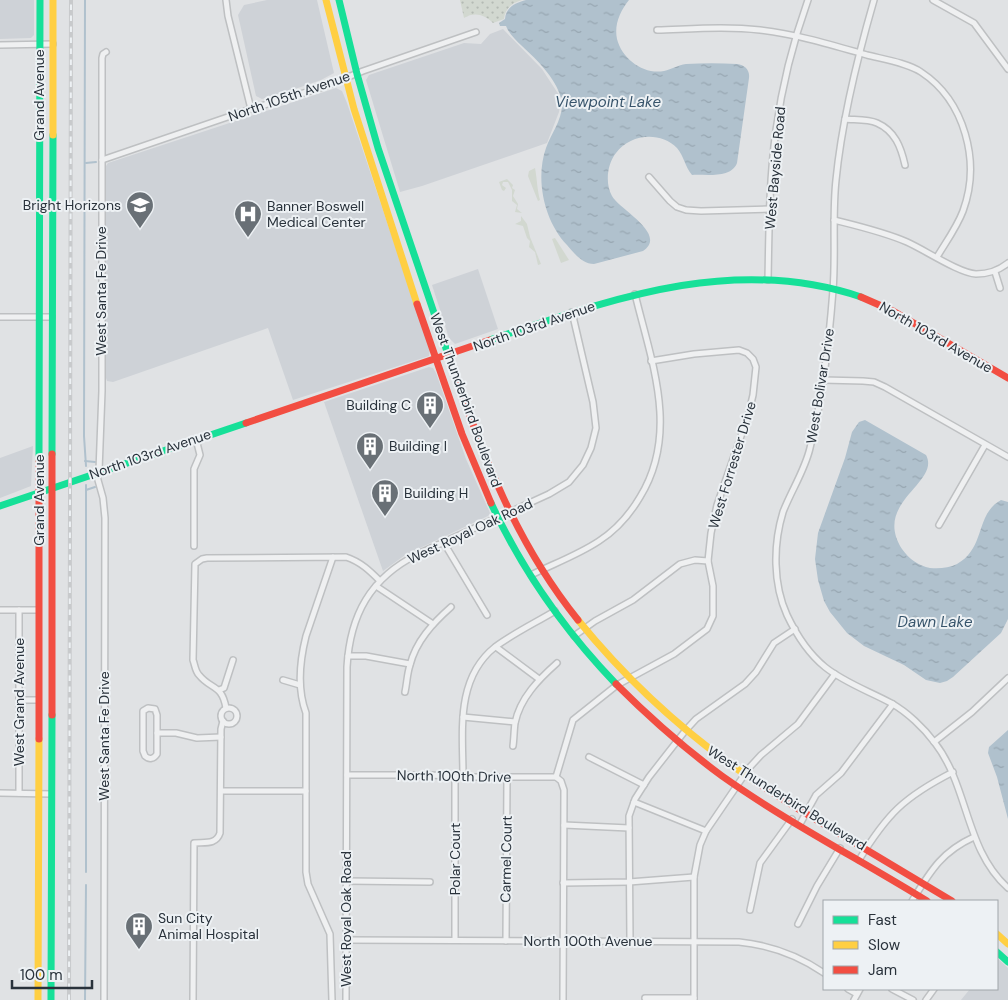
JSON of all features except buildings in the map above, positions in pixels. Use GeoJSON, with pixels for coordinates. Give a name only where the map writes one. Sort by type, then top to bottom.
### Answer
{"type":"FeatureCollection","features":[{"type":"Feature","properties":{"kind":"main road","name":"Grand Avenue"},"geometry":{"type":"LineString","coordinates":[[38,1000],[40,0]]}},
{"type":"Feature","properties":{"kind":"main road","name":"Grand Avenue"},"geometry":{"type":"LineString","coordinates":[[51,1000],[53,0]]}},
{"type":"Feature","properties":{"kind":"main road","name":"West Thunderbird Boulevard"},"geometry":{"type":"LineString","coordinates":[[326,0],[345,78],[367,155],[474,467],[498,518],[531,575],[574,636],[617,685],[676,741],[737,785],[925,900]]}},
{"type":"Feature","properties":{"kind":"main road","name":"West Thunderbird Boulevard"},"geometry":{"type":"LineString","coordinates":[[339,0],[356,74],[378,148],[486,462],[510,512],[543,569],[585,628],[628,678],[685,731],[744,775],[950,900]]}},
{"type":"Feature","properties":{"kind":"main road","name":"North 103rd Avenue"},"geometry":{"type":"LineString","coordinates":[[0,506],[572,312],[635,294],[693,283],[768,280],[807,283],[873,301],[899,314],[1008,378]]}},
{"type":"Feature","properties":{"kind":"main road"},"geometry":{"type":"LineString","coordinates":[[411,285],[423,281]]}},
{"type":"Feature","properties":{"kind":"main road"},"geometry":{"type":"LineString","coordinates":[[474,467],[486,462]]}},
{"type":"Feature","properties":{"kind":"main road"},"geometry":{"type":"LineString","coordinates":[[998,935],[1008,944]]}},
{"type":"Feature","properties":{"kind":"main road"},"geometry":{"type":"LineString","coordinates":[[998,953],[1008,962]]}},
{"type":"Feature","properties":{"kind":"street"},"geometry":{"type":"LineString","coordinates":[[229,0],[230,24],[251,109]]}},
{"type":"Feature","properties":{"kind":"street","name":"West Bayside Road"},"geometry":{"type":"LineString","coordinates":[[768,280],[770,208],[776,130],[796,36],[808,0]]}},
{"type":"Feature","properties":{"kind":"street","name":"West Bolivar Drive"},"geometry":{"type":"LineString","coordinates":[[874,0],[859,52],[845,118],[836,180],[833,289],[818,412],[809,452],[783,513],[776,557],[777,577],[784,606],[795,629],[813,655],[835,674],[893,704],[918,724],[934,742],[953,772],[978,848],[994,875],[1008,888]]}},
{"type":"Feature","properties":{"kind":"street"},"geometry":{"type":"LineString","coordinates":[[933,0],[974,23],[1008,69]]}},
{"type":"Feature","properties":{"kind":"street"},"geometry":{"type":"LineString","coordinates":[[657,30],[728,28],[758,30],[796,36],[859,52],[919,71],[933,81],[950,100],[962,124],[971,167],[964,209],[937,257]]}},
{"type":"Feature","properties":{"kind":"street","name":"North 105th Avenue"},"geometry":{"type":"LineString","coordinates":[[102,160],[476,32]]}},
{"type":"Feature","properties":{"kind":"street"},"geometry":{"type":"LineString","coordinates":[[0,45],[53,44]]}},
{"type":"Feature","properties":{"kind":"street","name":"West Santa Fe Drive"},"geometry":{"type":"LineString","coordinates":[[104,1000],[105,518],[98,472],[102,391],[102,58],[106,52]]}},
{"type":"Feature","properties":{"kind":"street"},"geometry":{"type":"LineString","coordinates":[[845,118],[876,122],[892,134],[901,149],[904,165]]}},
{"type":"Feature","properties":{"kind":"street"},"geometry":{"type":"LineString","coordinates":[[649,177],[670,201],[677,207],[686,210],[770,208]]}},
{"type":"Feature","properties":{"kind":"street"},"geometry":{"type":"LineString","coordinates":[[834,220],[879,232],[906,242],[959,270],[975,274],[995,272],[1008,263]]}},
{"type":"Feature","properties":{"kind":"street"},"geometry":{"type":"LineString","coordinates":[[995,272],[1000,288]]}},
{"type":"Feature","properties":{"kind":"street"},"geometry":{"type":"LineString","coordinates":[[531,575],[582,551],[608,534],[630,512],[646,487],[656,460],[661,433],[660,406],[635,294]]}},
{"type":"Feature","properties":{"kind":"street","name":"West Royal Oak Road"},"geometry":{"type":"LineString","coordinates":[[346,1000],[348,656],[354,621],[380,581],[406,560],[549,494],[569,482],[583,465],[591,448],[596,428],[593,402],[572,312]]}},
{"type":"Feature","properties":{"kind":"street"},"geometry":{"type":"LineString","coordinates":[[0,317],[52,317]]}},
{"type":"Feature","properties":{"kind":"street","name":"West Forrester Drive"},"geometry":{"type":"LineString","coordinates":[[558,779],[573,720],[617,685],[674,654],[707,629],[713,616],[713,586],[708,561],[711,533],[717,505],[745,426],[753,395],[756,367],[753,359],[739,350],[651,361]]}},
{"type":"Feature","properties":{"kind":"street"},"geometry":{"type":"LineString","coordinates":[[823,380],[874,382],[1008,457]]}},
{"type":"Feature","properties":{"kind":"street"},"geometry":{"type":"LineString","coordinates":[[194,546],[194,469],[200,454],[196,439]]}},
{"type":"Feature","properties":{"kind":"street"},"geometry":{"type":"LineString","coordinates":[[939,525],[985,445]]}},
{"type":"Feature","properties":{"kind":"street"},"geometry":{"type":"LineString","coordinates":[[444,543],[488,615]]}},
{"type":"Feature","properties":{"kind":"street"},"geometry":{"type":"LineString","coordinates":[[332,1000],[330,934],[308,884],[306,872],[306,713],[301,702],[300,685],[303,646],[333,557]]}},
{"type":"Feature","properties":{"kind":"street"},"geometry":{"type":"LineString","coordinates":[[193,1000],[194,842],[214,842],[218,839],[220,833],[221,738],[223,721],[221,714],[226,708],[225,698],[219,690],[197,674],[194,660],[195,564],[202,559],[346,557],[364,565],[380,581]]}},
{"type":"Feature","properties":{"kind":"street"},"geometry":{"type":"LineString","coordinates":[[574,636],[633,600],[680,564],[695,560],[708,561]]}},
{"type":"Feature","properties":{"kind":"street"},"geometry":{"type":"LineString","coordinates":[[376,586],[433,624]]}},
{"type":"Feature","properties":{"kind":"street"},"geometry":{"type":"LineString","coordinates":[[405,692],[410,664],[419,644],[433,624],[450,607]]}},
{"type":"Feature","properties":{"kind":"street"},"geometry":{"type":"LineString","coordinates":[[0,610],[38,610]]}},
{"type":"Feature","properties":{"kind":"street","name":"West Grand Avenue"},"geometry":{"type":"LineString","coordinates":[[19,610],[19,793]]}},
{"type":"Feature","properties":{"kind":"street"},"geometry":{"type":"LineString","coordinates":[[463,778],[464,699],[473,675],[485,658],[496,647],[555,611]]}},
{"type":"Feature","properties":{"kind":"street"},"geometry":{"type":"LineString","coordinates":[[630,940],[630,816],[634,802],[644,785],[685,731],[696,720],[745,684],[756,672],[774,643],[795,629]]}},
{"type":"Feature","properties":{"kind":"street"},"geometry":{"type":"LineString","coordinates":[[496,647],[539,679]]}},
{"type":"Feature","properties":{"kind":"street"},"geometry":{"type":"LineString","coordinates":[[348,656],[366,656],[410,664]]}},
{"type":"Feature","properties":{"kind":"street"},"geometry":{"type":"LineString","coordinates":[[219,690],[224,688],[233,660]]}},
{"type":"Feature","properties":{"kind":"street"},"geometry":{"type":"LineString","coordinates":[[513,746],[515,722],[524,699],[539,679],[557,663]]}},
{"type":"Feature","properties":{"kind":"street"},"geometry":{"type":"LineString","coordinates":[[645,998],[694,999],[694,877],[697,855],[706,831],[744,775],[761,755],[798,724],[835,674]]}},
{"type":"Feature","properties":{"kind":"street"},"geometry":{"type":"LineString","coordinates":[[934,742],[972,712],[1008,678]]}},
{"type":"Feature","properties":{"kind":"street"},"geometry":{"type":"LineString","coordinates":[[283,680],[300,685]]}},
{"type":"Feature","properties":{"kind":"street"},"geometry":{"type":"LineString","coordinates":[[20,700],[38,700]]}},
{"type":"Feature","properties":{"kind":"street"},"geometry":{"type":"LineString","coordinates":[[800,824],[816,795],[841,773],[893,704]]}},
{"type":"Feature","properties":{"kind":"street"},"geometry":{"type":"LineString","coordinates":[[153,708],[156,712],[157,733],[157,754],[153,758],[147,758],[143,751],[143,715],[145,709],[153,708]]}},
{"type":"Feature","properties":{"kind":"street"},"geometry":{"type":"LineString","coordinates":[[223,721],[230,724],[236,719],[237,714],[234,710],[226,708]]}},
{"type":"Feature","properties":{"kind":"street"},"geometry":{"type":"LineString","coordinates":[[463,717],[515,722]]}},
{"type":"Feature","properties":{"kind":"street"},"geometry":{"type":"LineString","coordinates":[[157,733],[176,733],[198,738],[221,738]]}},
{"type":"Feature","properties":{"kind":"street"},"geometry":{"type":"LineString","coordinates":[[589,757],[644,785]]}},
{"type":"Feature","properties":{"kind":"street"},"geometry":{"type":"LineString","coordinates":[[859,860],[886,820],[900,805],[926,786],[953,772]]}},
{"type":"Feature","properties":{"kind":"street","name":"North 100th Drive"},"geometry":{"type":"LineString","coordinates":[[347,775],[432,775],[463,778],[558,779]]}},
{"type":"Feature","properties":{"kind":"street","name":"Polar Court"},"geometry":{"type":"LineString","coordinates":[[455,777],[456,940]]}},
{"type":"Feature","properties":{"kind":"street","name":"Carmel Court"},"geometry":{"type":"LineString","coordinates":[[506,941],[507,777]]}},
{"type":"Feature","properties":{"kind":"street"},"geometry":{"type":"LineString","coordinates":[[558,779],[564,790],[563,1000]]}},
{"type":"Feature","properties":{"kind":"street"},"geometry":{"type":"LineString","coordinates":[[221,791],[306,791]]}},
{"type":"Feature","properties":{"kind":"street"},"geometry":{"type":"LineString","coordinates":[[0,793],[51,794]]}},
{"type":"Feature","properties":{"kind":"street"},"geometry":{"type":"LineString","coordinates":[[634,802],[706,831]]}},
{"type":"Feature","properties":{"kind":"street"},"geometry":{"type":"LineString","coordinates":[[750,910],[760,863],[792,819]]}},
{"type":"Feature","properties":{"kind":"street"},"geometry":{"type":"LineString","coordinates":[[564,825],[630,828]]}},
{"type":"Feature","properties":{"kind":"street"},"geometry":{"type":"LineString","coordinates":[[913,900],[935,864],[956,845],[974,837]]}},
{"type":"Feature","properties":{"kind":"street"},"geometry":{"type":"LineString","coordinates":[[798,924],[817,886],[840,848]]}},
{"type":"Feature","properties":{"kind":"street"},"geometry":{"type":"LineString","coordinates":[[563,884],[630,882],[694,877]]}},
{"type":"Feature","properties":{"kind":"street"},"geometry":{"type":"LineString","coordinates":[[347,881],[430,882]]}},
{"type":"Feature","properties":{"kind":"street","name":"North 100th Avenue"},"geometry":{"type":"LineString","coordinates":[[346,940],[739,942],[760,944],[798,958],[823,972]]}},
{"type":"Feature","properties":{"kind":"street"},"geometry":{"type":"LineString","coordinates":[[894,990],[913,1000]]}},
{"type":"Feature","properties":{"kind":"shaded area"},"geometry":{"type":"Polygon","coordinates":[[[0,0],[34,0],[34,35],[31,38],[0,39],[0,0]]]}},
{"type":"Feature","properties":{"kind":"shaded area"},"geometry":{"type":"Polygon","coordinates":[[[267,0],[317,0],[334,73],[321,80],[262,99],[256,96],[238,15],[244,5],[267,0]]]}},
{"type":"Feature","properties":{"kind":"shaded area"},"geometry":{"type":"Polygon","coordinates":[[[460,0],[522,0],[510,6],[504,19],[493,23],[479,15],[471,15],[464,18],[460,0]]]}},
{"type":"Feature","properties":{"kind":"shaded area"},"geometry":{"type":"Polygon","coordinates":[[[503,29],[542,69],[559,95],[561,101],[559,112],[547,143],[400,192],[366,80],[369,75],[464,43],[481,44],[490,34],[503,29]]]}},
{"type":"Feature","properties":{"kind":"shaded area","name":"Banner Boswell Medical Center"},"geometry":{"type":"Polygon","coordinates":[[[336,88],[342,91],[347,103],[430,350],[429,356],[293,400],[268,328],[113,382],[107,381],[106,166],[108,163],[336,88]]]}},
{"type":"Feature","properties":{"kind":"shaded area"},"geometry":{"type":"Polygon","coordinates":[[[535,168],[540,200],[538,201],[528,176],[529,171],[535,168]]]}},
{"type":"Feature","properties":{"kind":"shaded area"},"geometry":{"type":"Polygon","coordinates":[[[507,179],[513,185],[512,188],[515,190],[513,196],[518,204],[517,209],[522,213],[515,212],[517,205],[512,201],[512,190],[508,182],[503,182],[502,185],[506,188],[504,191],[502,190],[499,182],[507,179]]]}},
{"type":"Feature","properties":{"kind":"shaded area"},"geometry":{"type":"Polygon","coordinates":[[[521,216],[527,224],[541,264],[538,265],[535,252],[529,247],[530,241],[523,226],[515,224],[521,221],[521,216]]]}},
{"type":"Feature","properties":{"kind":"shaded area"},"geometry":{"type":"Polygon","coordinates":[[[555,238],[569,260],[561,263],[552,239],[555,238]]]}},
{"type":"Feature","properties":{"kind":"shaded area"},"geometry":{"type":"Polygon","coordinates":[[[478,269],[498,329],[455,344],[449,338],[432,285],[478,269]]]}},
{"type":"Feature","properties":{"kind":"shaded area"},"geometry":{"type":"Polygon","coordinates":[[[429,367],[433,368],[436,373],[466,459],[490,513],[488,516],[405,555],[383,571],[324,402],[429,367]]]}},
{"type":"Feature","properties":{"kind":"shaded area"},"geometry":{"type":"Polygon","coordinates":[[[33,446],[31,486],[0,498],[0,458],[33,446]]]}},
{"type":"Feature","properties":{"kind":"shaded area"},"geometry":{"type":"Polygon","coordinates":[[[998,959],[1008,968],[1008,1000],[961,1000],[969,990],[998,990],[998,959]]]}},
{"type":"Feature","properties":{"kind":"water","name":"Viewpoint Lake"},"geometry":{"type":"Polygon","coordinates":[[[526,0],[629,0],[618,18],[616,34],[624,53],[635,64],[656,72],[680,65],[705,63],[737,64],[742,65],[748,70],[749,78],[737,163],[734,168],[718,175],[692,175],[677,148],[662,139],[654,137],[645,137],[629,142],[613,158],[609,168],[608,186],[612,196],[640,222],[650,237],[649,244],[643,251],[590,264],[575,255],[552,224],[544,199],[541,173],[546,148],[560,117],[561,98],[545,69],[513,37],[506,26],[500,26],[499,23],[505,19],[507,11],[512,6],[526,0]]]}},
{"type":"Feature","properties":{"kind":"water","name":"Dawn Lake"},"geometry":{"type":"Polygon","coordinates":[[[865,420],[926,455],[928,465],[924,475],[900,506],[895,518],[895,533],[902,549],[918,564],[937,568],[957,564],[972,549],[983,522],[993,506],[1001,500],[1008,502],[1008,619],[1001,633],[947,681],[940,683],[926,680],[904,665],[864,646],[847,633],[830,612],[824,601],[815,559],[818,533],[845,458],[852,432],[859,422],[865,420]]]}},
{"type":"Feature","properties":{"kind":"water"},"geometry":{"type":"Polygon","coordinates":[[[1008,730],[1008,819],[997,777],[988,753],[989,747],[1008,730]]]}},
{"type":"Feature","properties":{"kind":"waterway"},"geometry":{"type":"LineString","coordinates":[[85,0],[84,436],[86,466]]}},
{"type":"Feature","properties":{"kind":"waterway"},"geometry":{"type":"LineString","coordinates":[[86,163],[96,162]]}},
{"type":"Feature","properties":{"kind":"waterway"},"geometry":{"type":"LineString","coordinates":[[85,461],[95,462]]}},
{"type":"Feature","properties":{"kind":"waterway"},"geometry":{"type":"LineString","coordinates":[[86,485],[86,872]]}},
{"type":"Feature","properties":{"kind":"waterway"},"geometry":{"type":"LineString","coordinates":[[86,490],[95,487]]}},
{"type":"Feature","properties":{"kind":"waterway"},"geometry":{"type":"LineString","coordinates":[[85,1000],[86,885]]}},
{"type":"Feature","properties":{"kind":"railway"},"geometry":{"type":"LineString","coordinates":[[69,1000],[71,0]]}},
{"type":"Feature","properties":{"kind":"traffic: fast"},"geometry":{"type":"LineString","coordinates":[[39,460],[40,0]]}},
{"type":"Feature","properties":{"kind":"traffic: fast"},"geometry":{"type":"LineString","coordinates":[[339,0],[378,148],[452,366]]}},
{"type":"Feature","properties":{"kind":"traffic: fast"},"geometry":{"type":"LineString","coordinates":[[52,454],[53,135]]}},
{"type":"Feature","properties":{"kind":"traffic: fast"},"geometry":{"type":"LineString","coordinates":[[490,340],[627,297],[673,287],[720,281],[766,280],[813,285],[861,297]]}},
{"type":"Feature","properties":{"kind":"traffic: fast"},"geometry":{"type":"LineString","coordinates":[[0,506],[246,423]]}},
{"type":"Feature","properties":{"kind":"traffic: fast"},"geometry":{"type":"LineString","coordinates":[[491,503],[516,552],[546,599],[579,643],[616,684]]}},
{"type":"Feature","properties":{"kind":"traffic: fast"},"geometry":{"type":"LineString","coordinates":[[51,1000],[52,715]]}},
{"type":"Feature","properties":{"kind":"traffic: fast"},"geometry":{"type":"LineString","coordinates":[[998,953],[1008,962]]}},
{"type":"Feature","properties":{"kind":"traffic: slow"},"geometry":{"type":"LineString","coordinates":[[53,0],[53,135]]}},
{"type":"Feature","properties":{"kind":"traffic: slow"},"geometry":{"type":"LineString","coordinates":[[326,0],[354,109],[417,304]]}},
{"type":"Feature","properties":{"kind":"traffic: slow"},"geometry":{"type":"LineString","coordinates":[[578,620],[618,666],[661,708],[706,746],[756,782]]}},
{"type":"Feature","properties":{"kind":"traffic: slow"},"geometry":{"type":"LineString","coordinates":[[38,1000],[39,739]]}},
{"type":"Feature","properties":{"kind":"traffic: slow"},"geometry":{"type":"LineString","coordinates":[[998,935],[1008,944]]}},
{"type":"Feature","properties":{"kind":"traffic: jam"},"geometry":{"type":"LineString","coordinates":[[861,297],[893,311],[1008,378]]}},
{"type":"Feature","properties":{"kind":"traffic: jam"},"geometry":{"type":"LineString","coordinates":[[417,304],[462,434],[491,503]]}},
{"type":"Feature","properties":{"kind":"traffic: jam"},"geometry":{"type":"LineString","coordinates":[[246,423],[490,340]]}},
{"type":"Feature","properties":{"kind":"traffic: jam"},"geometry":{"type":"LineString","coordinates":[[452,366],[476,434],[519,530],[556,591],[578,620]]}},
{"type":"Feature","properties":{"kind":"traffic: jam"},"geometry":{"type":"LineString","coordinates":[[52,454],[52,715]]}},
{"type":"Feature","properties":{"kind":"traffic: jam"},"geometry":{"type":"LineString","coordinates":[[39,460],[39,739]]}},
{"type":"Feature","properties":{"kind":"traffic: jam"},"geometry":{"type":"LineString","coordinates":[[616,684],[667,732],[722,776],[797,825],[925,900]]}},
{"type":"Feature","properties":{"kind":"traffic: jam"},"geometry":{"type":"LineString","coordinates":[[756,782],[950,900]]}},
{"type":"Feature","properties":{"kind":"place","name":"Bright Horizons"},"geometry":{"type":"Point","coordinates":[140,229]}},
{"type":"Feature","properties":{"kind":"place","name":"Banner Boswell Medical Center"},"geometry":{"type":"Point","coordinates":[248,238]}},
{"type":"Feature","properties":{"kind":"place","name":"Building C"},"geometry":{"type":"Point","coordinates":[430,429]}},
{"type":"Feature","properties":{"kind":"place","name":"Building I"},"geometry":{"type":"Point","coordinates":[370,470]}},
{"type":"Feature","properties":{"kind":"place","name":"Building H"},"geometry":{"type":"Point","coordinates":[385,517]}},
{"type":"Feature","properties":{"kind":"place","name":"Sun City Animal Hospital"},"geometry":{"type":"Point","coordinates":[139,950]}}]}
